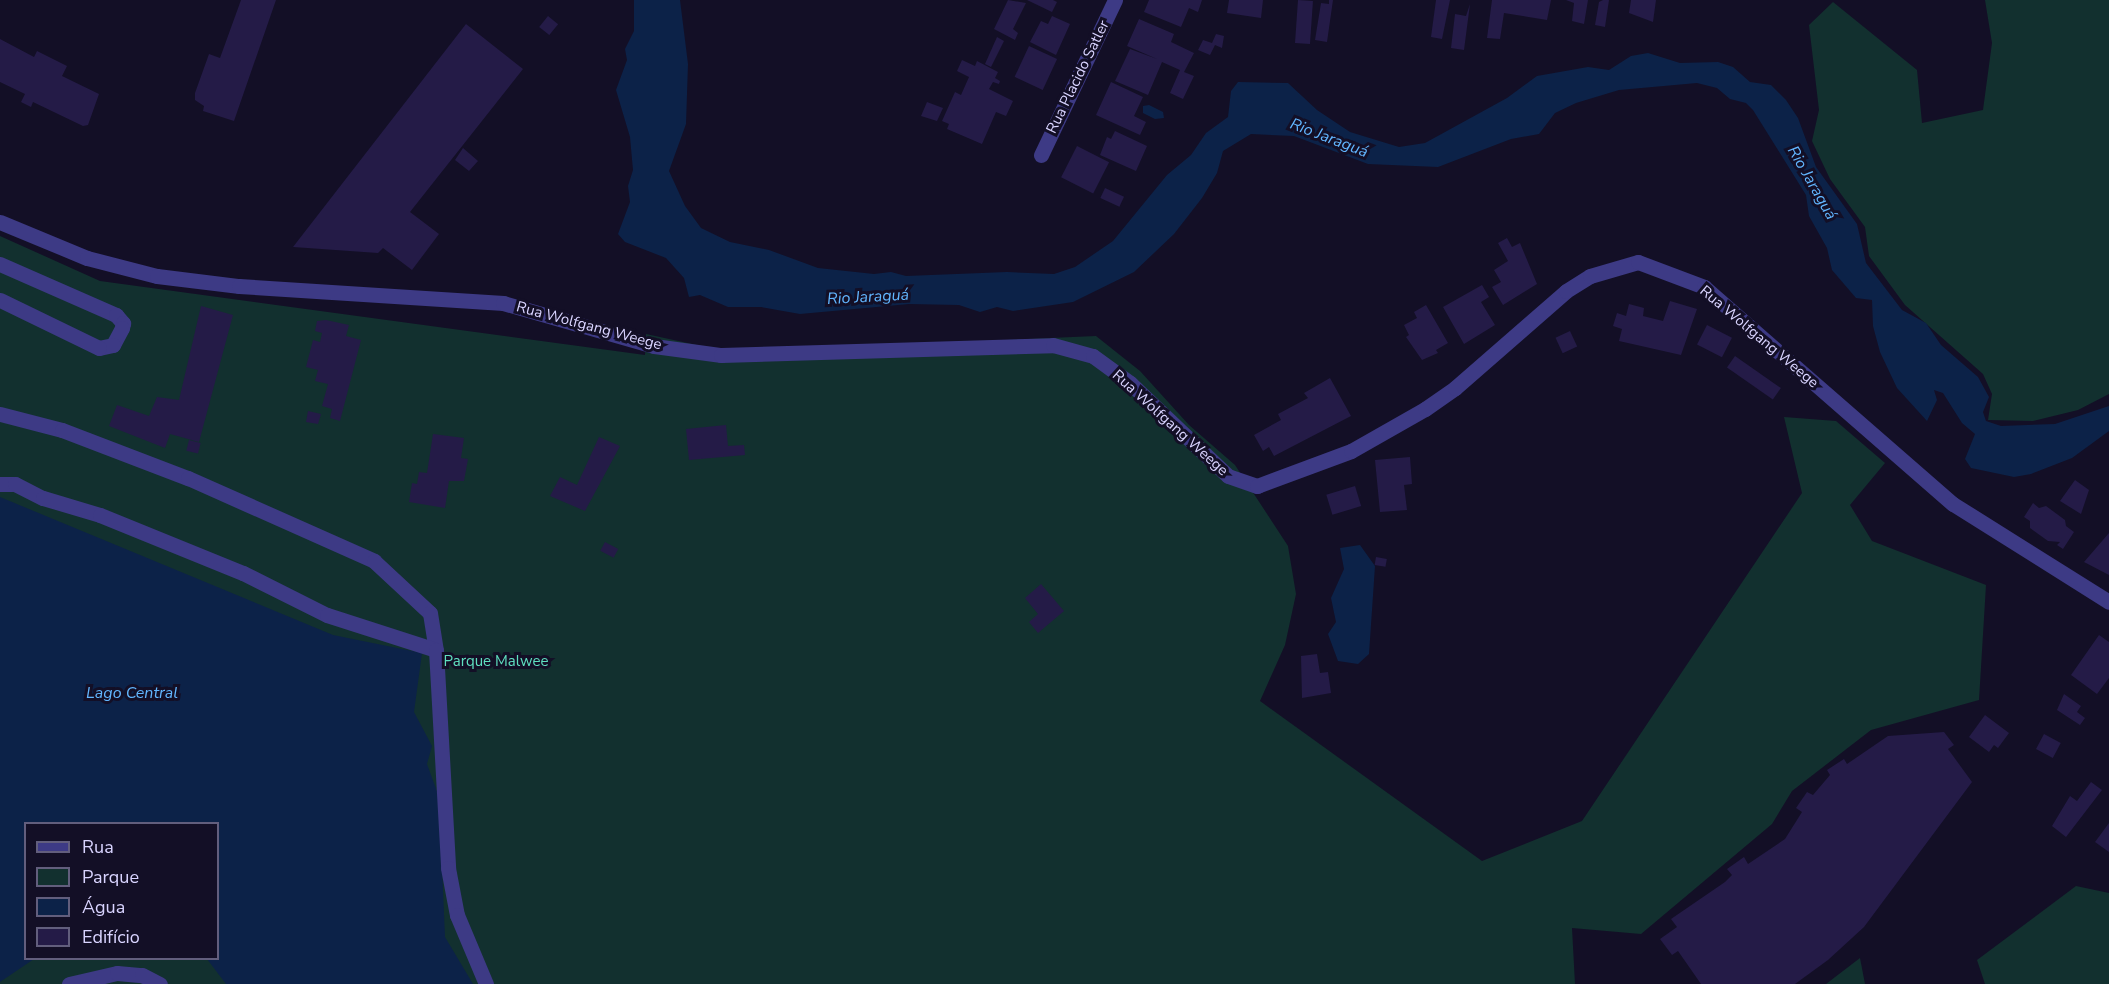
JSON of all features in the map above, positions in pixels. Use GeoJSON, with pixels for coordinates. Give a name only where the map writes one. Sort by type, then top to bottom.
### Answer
{"type":"FeatureCollection","features":[{"type":"Feature","properties":{"kind":"street","name":"Rua Placido Satler"},"geometry":{"type":"LineString","coordinates":[[1041,155],[1115,0]]}},
{"type":"Feature","properties":{"kind":"street","name":"Rua Wolfgang Weege"},"geometry":{"type":"LineString","coordinates":[[0,222],[87,258],[157,276],[239,286],[503,303],[654,346],[721,355],[1053,345],[1093,356],[1130,383],[1228,476],[1257,486],[1351,452],[1425,409],[1455,388],[1566,291],[1590,276],[1638,262],[1704,287],[1953,504],[2109,602]]}},
{"type":"Feature","properties":{"kind":"street"},"geometry":{"type":"LineString","coordinates":[[0,264],[116,315],[123,322],[122,328],[113,345],[99,348],[0,300]]}},
{"type":"Feature","properties":{"kind":"street"},"geometry":{"type":"LineString","coordinates":[[0,414],[62,430],[189,478],[374,561],[430,613],[436,650],[448,868],[457,915],[486,984]]}},
{"type":"Feature","properties":{"kind":"street"},"geometry":{"type":"LineString","coordinates":[[0,484],[15,484],[43,498],[100,515],[243,573],[327,615],[436,650]]}},
{"type":"Feature","properties":{"kind":"street"},"geometry":{"type":"LineString","coordinates":[[69,984],[117,973],[142,975],[160,984]]}},
{"type":"Feature","properties":{"kind":"green space"},"geometry":{"type":"Polygon","coordinates":[[[1985,0],[2109,0],[2109,394],[2078,410],[2033,421],[1988,420],[1992,394],[1983,374],[1905,305],[1869,256],[1865,227],[1830,179],[1812,141],[1819,110],[1809,25],[1833,2],[1917,70],[1922,123],[1983,110],[1992,43],[1985,0]]]}},
{"type":"Feature","properties":{"kind":"green space","name":"Parque Malwee"},"geometry":{"type":"Polygon","coordinates":[[[0,236],[100,281],[645,355],[646,334],[729,352],[1096,336],[1140,371],[1189,425],[1235,465],[1288,546],[1296,594],[1285,645],[1260,701],[1482,861],[1582,821],[1802,493],[1784,417],[1836,421],[1885,463],[1850,505],[1872,541],[1986,585],[1979,700],[1871,730],[1792,791],[1772,824],[1641,934],[1572,928],[1575,984],[0,984],[0,236]]]}},
{"type":"Feature","properties":{"kind":"green space"},"geometry":{"type":"Polygon","coordinates":[[[2076,886],[2109,893],[2109,984],[1985,984],[1977,960],[2076,886]]]}},
{"type":"Feature","properties":{"kind":"green space"},"geometry":{"type":"Polygon","coordinates":[[[1860,958],[1865,984],[1826,984],[1860,958]]]}},
{"type":"Feature","properties":{"kind":"water","name":"Rio Jaraguá"},"geometry":{"type":"Polygon","coordinates":[[[634,0],[680,0],[688,64],[686,124],[669,171],[685,206],[701,228],[730,242],[769,250],[818,268],[874,274],[891,272],[906,276],[1007,272],[1054,274],[1075,267],[1113,241],[1167,175],[1191,155],[1206,133],[1228,117],[1231,91],[1238,82],[1288,83],[1317,110],[1350,132],[1399,147],[1425,143],[1507,98],[1537,76],[1588,67],[1609,70],[1631,56],[1648,53],[1680,63],[1718,62],[1733,67],[1750,82],[1771,85],[1786,100],[1798,118],[1816,167],[1857,224],[1866,263],[1902,310],[1926,323],[1941,345],[1978,377],[1989,397],[1983,412],[1986,421],[2001,426],[2055,424],[2109,406],[2109,431],[2072,458],[2031,474],[2014,477],[1971,468],[1965,459],[1975,434],[1962,423],[1943,393],[1934,390],[1937,400],[1927,421],[1897,388],[1880,352],[1873,326],[1872,300],[1856,298],[1832,270],[1827,248],[1809,216],[1806,195],[1753,110],[1746,103],[1730,99],[1717,88],[1697,83],[1619,90],[1576,103],[1555,113],[1539,134],[1511,139],[1438,167],[1368,164],[1294,136],[1251,134],[1223,151],[1217,173],[1202,198],[1174,234],[1134,272],[1073,302],[1013,311],[997,307],[980,312],[959,305],[909,304],[800,314],[761,307],[728,307],[700,295],[689,297],[684,278],[666,258],[625,242],[618,234],[630,202],[628,186],[633,170],[630,137],[616,90],[627,60],[625,49],[634,31],[634,0]]]}},
{"type":"Feature","properties":{"kind":"water"},"geometry":{"type":"Polygon","coordinates":[[[1149,105],[1163,112],[1164,118],[1155,119],[1143,113],[1143,106],[1149,105]]]}},
{"type":"Feature","properties":{"kind":"water","name":"Lago Central"},"geometry":{"type":"Polygon","coordinates":[[[0,497],[333,635],[422,653],[414,712],[432,746],[427,764],[439,797],[445,937],[473,984],[226,984],[208,960],[219,960],[219,822],[24,822],[24,960],[33,960],[0,982],[0,497]]]}},
{"type":"Feature","properties":{"kind":"water"},"geometry":{"type":"Polygon","coordinates":[[[1360,545],[1375,566],[1369,654],[1358,664],[1338,661],[1328,634],[1336,622],[1331,598],[1344,569],[1340,548],[1360,545]]]}},
{"type":"Feature","properties":{"kind":"building"},"geometry":{"type":"Polygon","coordinates":[[[241,0],[276,0],[234,121],[203,111],[204,106],[195,100],[195,93],[209,54],[220,58],[241,0]]]}},
{"type":"Feature","properties":{"kind":"building"},"geometry":{"type":"Polygon","coordinates":[[[1008,0],[1026,3],[1013,29],[1018,33],[1015,40],[994,29],[1008,0]]]}},
{"type":"Feature","properties":{"kind":"building"},"geometry":{"type":"Polygon","coordinates":[[[1027,0],[1053,0],[1057,2],[1052,12],[1027,0]]]}},
{"type":"Feature","properties":{"kind":"building"},"geometry":{"type":"Polygon","coordinates":[[[1149,0],[1202,0],[1198,12],[1189,8],[1181,27],[1144,12],[1149,0]]]}},
{"type":"Feature","properties":{"kind":"building"},"geometry":{"type":"Polygon","coordinates":[[[1229,0],[1263,0],[1261,18],[1227,13],[1229,0]]]}},
{"type":"Feature","properties":{"kind":"building"},"geometry":{"type":"Polygon","coordinates":[[[1298,0],[1313,1],[1310,44],[1295,43],[1298,0]]]}},
{"type":"Feature","properties":{"kind":"building"},"geometry":{"type":"Polygon","coordinates":[[[1329,0],[1333,0],[1327,42],[1315,40],[1321,3],[1329,4],[1329,0]]]}},
{"type":"Feature","properties":{"kind":"building"},"geometry":{"type":"Polygon","coordinates":[[[1436,0],[1450,0],[1442,39],[1431,37],[1436,0]]]}},
{"type":"Feature","properties":{"kind":"building"},"geometry":{"type":"Polygon","coordinates":[[[1492,0],[1551,0],[1547,20],[1504,13],[1500,39],[1487,38],[1492,0]]]}},
{"type":"Feature","properties":{"kind":"building"},"geometry":{"type":"Polygon","coordinates":[[[1566,0],[1588,0],[1584,24],[1572,21],[1574,3],[1566,0]]]}},
{"type":"Feature","properties":{"kind":"building"},"geometry":{"type":"Polygon","coordinates":[[[1609,0],[1605,27],[1595,25],[1599,2],[1609,0]]]}},
{"type":"Feature","properties":{"kind":"building"},"geometry":{"type":"Polygon","coordinates":[[[1631,0],[1656,0],[1653,22],[1629,13],[1631,0]]]}},
{"type":"Feature","properties":{"kind":"building"},"geometry":{"type":"Polygon","coordinates":[[[1470,4],[1464,50],[1451,48],[1455,14],[1466,16],[1470,4]]]}},
{"type":"Feature","properties":{"kind":"building"},"geometry":{"type":"Polygon","coordinates":[[[548,16],[558,24],[549,35],[539,27],[548,16]]]}},
{"type":"Feature","properties":{"kind":"building"},"geometry":{"type":"Polygon","coordinates":[[[1052,16],[1070,24],[1056,55],[1030,42],[1041,21],[1048,24],[1052,16]]]}},
{"type":"Feature","properties":{"kind":"building"},"geometry":{"type":"Polygon","coordinates":[[[1139,19],[1174,34],[1171,42],[1194,53],[1184,72],[1194,76],[1183,99],[1170,93],[1180,70],[1162,62],[1148,95],[1115,81],[1130,49],[1157,59],[1127,46],[1139,19]]]}},
{"type":"Feature","properties":{"kind":"building"},"geometry":{"type":"Polygon","coordinates":[[[466,24],[523,69],[410,212],[439,234],[412,270],[383,248],[378,253],[293,247],[466,24]]]}},
{"type":"Feature","properties":{"kind":"building"},"geometry":{"type":"Polygon","coordinates":[[[1216,34],[1224,36],[1222,48],[1215,45],[1210,55],[1198,50],[1203,40],[1212,43],[1216,34]]]}},
{"type":"Feature","properties":{"kind":"building"},"geometry":{"type":"Polygon","coordinates":[[[997,37],[1004,41],[991,67],[985,64],[997,37]]]}},
{"type":"Feature","properties":{"kind":"building"},"geometry":{"type":"Polygon","coordinates":[[[0,39],[34,57],[37,51],[67,66],[62,76],[99,94],[88,125],[83,126],[33,102],[31,107],[21,102],[25,94],[0,82],[0,39]]]}},
{"type":"Feature","properties":{"kind":"building"},"geometry":{"type":"Polygon","coordinates":[[[1029,46],[1057,59],[1043,90],[1015,77],[1029,46]]]}},
{"type":"Feature","properties":{"kind":"building"},"geometry":{"type":"Polygon","coordinates":[[[962,60],[975,66],[977,61],[998,72],[995,78],[1000,81],[999,84],[993,82],[989,89],[1013,101],[1006,116],[996,112],[982,144],[947,129],[949,124],[942,121],[955,92],[961,95],[969,77],[957,71],[962,60]]]}},
{"type":"Feature","properties":{"kind":"building"},"geometry":{"type":"Polygon","coordinates":[[[1111,82],[1143,97],[1134,116],[1146,122],[1140,135],[1096,115],[1111,82]]]}},
{"type":"Feature","properties":{"kind":"building"},"geometry":{"type":"Polygon","coordinates":[[[927,102],[943,108],[937,121],[921,116],[927,102]]]}},
{"type":"Feature","properties":{"kind":"building"},"geometry":{"type":"Polygon","coordinates":[[[1115,131],[1147,146],[1136,171],[1100,155],[1107,137],[1111,139],[1115,131]]]}},
{"type":"Feature","properties":{"kind":"building"},"geometry":{"type":"Polygon","coordinates":[[[1077,146],[1109,162],[1093,194],[1061,177],[1077,146]]]}},
{"type":"Feature","properties":{"kind":"building"},"geometry":{"type":"Polygon","coordinates":[[[463,148],[478,161],[469,171],[455,160],[463,148]]]}},
{"type":"Feature","properties":{"kind":"building"},"geometry":{"type":"Polygon","coordinates":[[[1105,188],[1124,197],[1119,207],[1100,198],[1105,188]]]}},
{"type":"Feature","properties":{"kind":"building"},"geometry":{"type":"Polygon","coordinates":[[[1507,238],[1512,247],[1520,243],[1537,284],[1503,305],[1492,287],[1501,282],[1494,270],[1508,261],[1498,243],[1507,238]]]}},
{"type":"Feature","properties":{"kind":"building"},"geometry":{"type":"Polygon","coordinates":[[[1482,285],[1489,297],[1481,302],[1495,325],[1464,344],[1443,307],[1482,285]]]}},
{"type":"Feature","properties":{"kind":"building"},"geometry":{"type":"Polygon","coordinates":[[[1670,301],[1697,309],[1681,355],[1619,341],[1622,329],[1613,326],[1617,313],[1626,316],[1629,304],[1644,308],[1643,316],[1663,321],[1670,301]]]}},
{"type":"Feature","properties":{"kind":"building"},"geometry":{"type":"Polygon","coordinates":[[[1426,305],[1448,343],[1436,350],[1438,353],[1422,360],[1406,337],[1409,335],[1404,325],[1417,318],[1414,312],[1426,305]]]}},
{"type":"Feature","properties":{"kind":"building"},"geometry":{"type":"Polygon","coordinates":[[[201,306],[233,315],[199,442],[170,434],[165,448],[109,426],[117,405],[149,416],[157,397],[179,400],[201,306]]]}},
{"type":"Feature","properties":{"kind":"building"},"geometry":{"type":"Polygon","coordinates":[[[326,320],[349,325],[346,336],[361,340],[340,421],[330,418],[332,409],[322,406],[328,384],[315,381],[318,370],[306,367],[313,340],[320,342],[322,333],[315,331],[317,321],[326,320]]]}},
{"type":"Feature","properties":{"kind":"building"},"geometry":{"type":"Polygon","coordinates":[[[1707,325],[1732,338],[1722,357],[1697,345],[1707,325]]]}},
{"type":"Feature","properties":{"kind":"building"},"geometry":{"type":"Polygon","coordinates":[[[1570,331],[1577,346],[1563,353],[1555,338],[1570,331]]]}},
{"type":"Feature","properties":{"kind":"building"},"geometry":{"type":"Polygon","coordinates":[[[1735,356],[1781,388],[1773,400],[1727,367],[1735,356]]]}},
{"type":"Feature","properties":{"kind":"building"},"geometry":{"type":"Polygon","coordinates":[[[1330,378],[1351,416],[1274,456],[1269,447],[1263,451],[1254,435],[1281,420],[1278,414],[1308,398],[1304,393],[1330,378]]]}},
{"type":"Feature","properties":{"kind":"building"},"geometry":{"type":"Polygon","coordinates":[[[308,411],[321,414],[318,424],[306,422],[308,411]]]}},
{"type":"Feature","properties":{"kind":"building"},"geometry":{"type":"Polygon","coordinates":[[[726,425],[728,446],[744,445],[745,455],[689,460],[686,429],[726,425]]]}},
{"type":"Feature","properties":{"kind":"building"},"geometry":{"type":"Polygon","coordinates":[[[433,434],[464,438],[461,458],[468,459],[464,481],[449,481],[445,508],[409,502],[412,483],[417,484],[419,472],[427,473],[433,434]]]}},
{"type":"Feature","properties":{"kind":"building"},"geometry":{"type":"Polygon","coordinates":[[[599,437],[620,446],[585,511],[550,496],[560,477],[577,485],[599,437]]]}},
{"type":"Feature","properties":{"kind":"building"},"geometry":{"type":"Polygon","coordinates":[[[189,440],[201,443],[198,454],[186,451],[189,440]]]}},
{"type":"Feature","properties":{"kind":"building"},"geometry":{"type":"Polygon","coordinates":[[[1410,457],[1412,484],[1404,485],[1407,510],[1380,512],[1375,460],[1410,457]]]}},
{"type":"Feature","properties":{"kind":"building"},"geometry":{"type":"Polygon","coordinates":[[[2075,480],[2089,490],[2081,514],[2060,501],[2075,480]]]}},
{"type":"Feature","properties":{"kind":"building"},"geometry":{"type":"Polygon","coordinates":[[[1355,486],[1361,506],[1332,515],[1326,495],[1355,486]]]}},
{"type":"Feature","properties":{"kind":"building"},"geometry":{"type":"Polygon","coordinates":[[[2033,503],[2039,508],[2046,506],[2065,520],[2066,526],[2074,532],[2063,549],[2057,545],[2060,542],[2048,541],[2030,528],[2030,521],[2024,517],[2033,503]]]}},
{"type":"Feature","properties":{"kind":"building"},"geometry":{"type":"Polygon","coordinates":[[[2109,533],[2109,575],[2084,562],[2109,533]]]}},
{"type":"Feature","properties":{"kind":"building"},"geometry":{"type":"Polygon","coordinates":[[[605,542],[618,549],[614,558],[600,551],[605,542]]]}},
{"type":"Feature","properties":{"kind":"building"},"geometry":{"type":"Polygon","coordinates":[[[1376,557],[1387,559],[1385,567],[1375,565],[1376,557]]]}},
{"type":"Feature","properties":{"kind":"building"},"geometry":{"type":"Polygon","coordinates":[[[1041,584],[1064,611],[1038,633],[1029,622],[1038,614],[1025,598],[1041,584]]]}},
{"type":"Feature","properties":{"kind":"building"},"geometry":{"type":"Polygon","coordinates":[[[2099,635],[2109,642],[2109,678],[2097,694],[2071,675],[2099,635]]]}},
{"type":"Feature","properties":{"kind":"building"},"geometry":{"type":"Polygon","coordinates":[[[1317,654],[1320,673],[1328,672],[1331,693],[1302,698],[1301,656],[1317,654]]]}},
{"type":"Feature","properties":{"kind":"building"},"geometry":{"type":"Polygon","coordinates":[[[2064,694],[2081,706],[2077,712],[2085,718],[2080,725],[2057,710],[2064,694]]]}},
{"type":"Feature","properties":{"kind":"building"},"geometry":{"type":"Polygon","coordinates":[[[1985,715],[2009,733],[1998,748],[1994,745],[1989,752],[1969,737],[1985,715]]]}},
{"type":"Feature","properties":{"kind":"building"},"geometry":{"type":"Polygon","coordinates":[[[1944,732],[1954,745],[1948,749],[1972,782],[1864,927],[1828,960],[1795,984],[1701,984],[1678,951],[1672,955],[1660,939],[1677,927],[1671,919],[1725,882],[1732,875],[1727,869],[1744,857],[1748,864],[1785,839],[1802,812],[1796,808],[1807,792],[1813,795],[1830,775],[1827,770],[1844,759],[1847,764],[1888,736],[1944,732]]]}},
{"type":"Feature","properties":{"kind":"building"},"geometry":{"type":"Polygon","coordinates":[[[2044,734],[2061,743],[2053,758],[2036,749],[2044,734]]]}},
{"type":"Feature","properties":{"kind":"building"},"geometry":{"type":"Polygon","coordinates":[[[2091,782],[2102,790],[2066,837],[2052,826],[2070,796],[2077,801],[2091,782]]]}},
{"type":"Feature","properties":{"kind":"building"},"geometry":{"type":"Polygon","coordinates":[[[2109,823],[2109,852],[2095,842],[2109,823]]]}}]}
